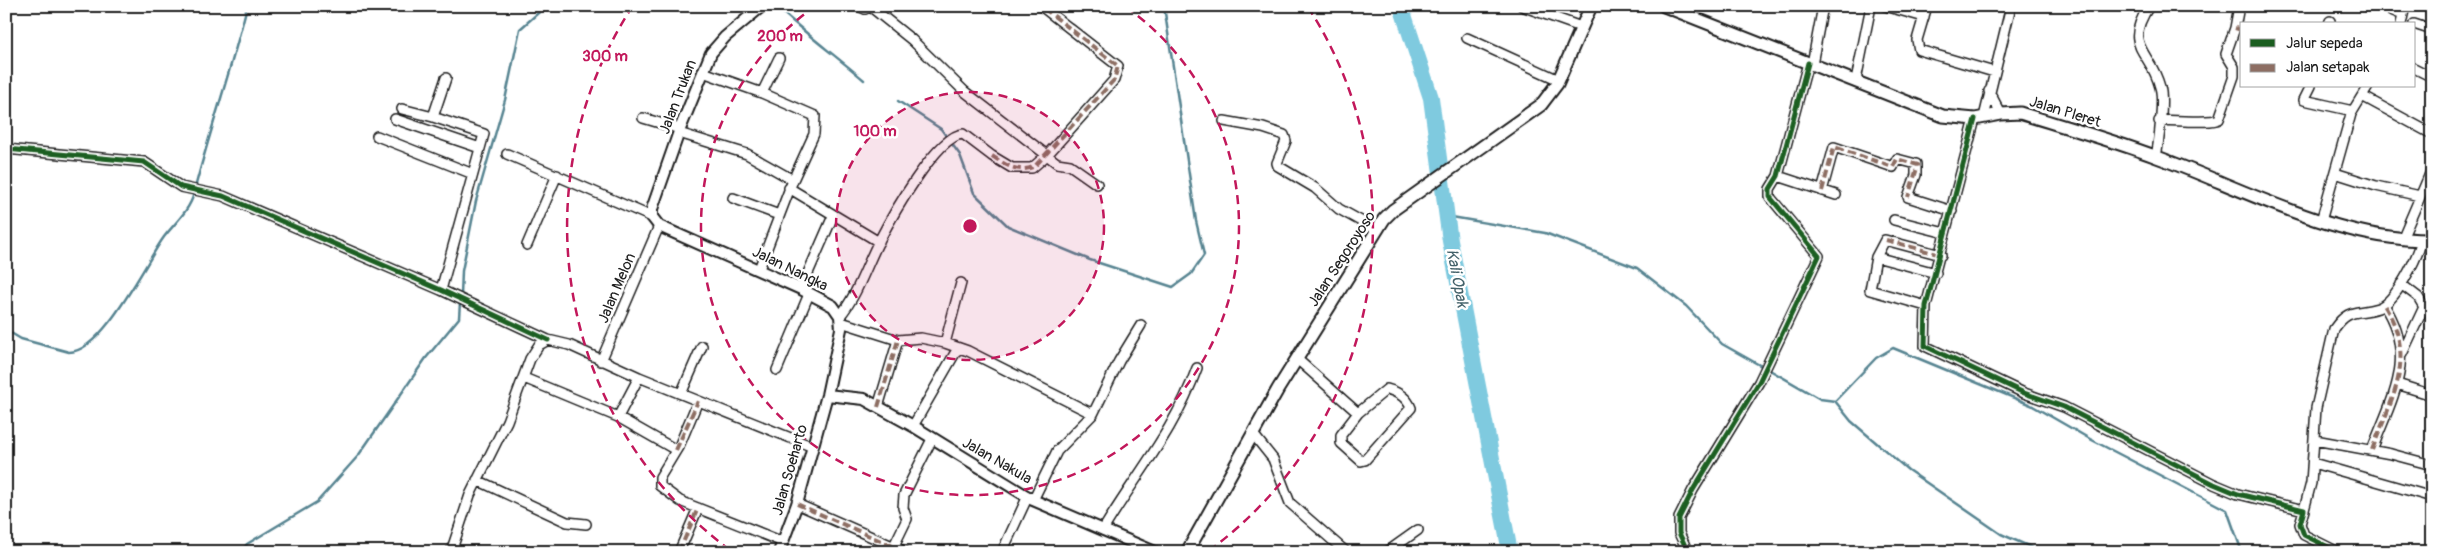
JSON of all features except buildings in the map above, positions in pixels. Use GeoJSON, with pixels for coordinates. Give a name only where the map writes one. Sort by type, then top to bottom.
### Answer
{"type":"FeatureCollection","features":[{"type":"Feature","properties":{"kind":"main road","name":"Jalan Segoroyoso"},"geometry":{"type":"LineString","coordinates":[[1187,552],[1297,359],[1392,210],[1541,105],[1558,80],[1590,6]]}},
{"type":"Feature","properties":{"kind":"main road","name":"Jalan Pleret"},"geometry":{"type":"LineString","coordinates":[[1664,6],[1856,80],[1943,116],[1979,118],[2020,113],[2156,156],[2321,221],[2402,239],[2427,240]]}},
{"type":"Feature","properties":{"kind":"street","name":"Jalan Trukan"},"geometry":{"type":"LineString","coordinates":[[656,222],[652,209],[711,53],[725,37],[762,6]]}},
{"type":"Feature","properties":{"kind":"street"},"geometry":{"type":"LineString","coordinates":[[858,6],[865,9],[871,7],[912,40],[964,91],[1059,165],[1072,166],[1097,184]]}},
{"type":"Feature","properties":{"kind":"street"},"geometry":{"type":"LineString","coordinates":[[827,395],[841,319],[879,242],[920,172],[944,145],[959,134],[967,135],[992,156],[1012,168],[1032,168],[1047,155],[1114,80],[1118,66],[1041,6]]}},
{"type":"Feature","properties":{"kind":"street"},"geometry":{"type":"LineString","coordinates":[[1522,6],[1581,27]]}},
{"type":"Feature","properties":{"kind":"street"},"geometry":{"type":"LineString","coordinates":[[1688,552],[1680,533],[1679,518],[1693,490],[1759,382],[1819,256],[1770,197],[1770,189],[1778,176],[1810,63],[1823,6]]}},
{"type":"Feature","properties":{"kind":"street"},"geometry":{"type":"LineString","coordinates":[[1856,80],[1871,6]]}},
{"type":"Feature","properties":{"kind":"street"},"geometry":{"type":"LineString","coordinates":[[1885,6],[1924,17]]}},
{"type":"Feature","properties":{"kind":"street"},"geometry":{"type":"LineString","coordinates":[[1927,6],[1916,44],[1919,50],[1994,72]]}},
{"type":"Feature","properties":{"kind":"street"},"geometry":{"type":"LineString","coordinates":[[2011,6],[1989,91],[1979,118],[1945,233],[1941,255],[1926,306],[1925,346],[2024,393],[2064,407],[2214,484],[2238,494],[2304,510]]}},
{"type":"Feature","properties":{"kind":"street"},"geometry":{"type":"LineString","coordinates":[[2149,6],[2139,24],[2136,39],[2161,89],[2159,121],[2161,134],[2156,156]]}},
{"type":"Feature","properties":{"kind":"street"},"geometry":{"type":"LineString","coordinates":[[2159,121],[2176,119],[2210,121],[2219,118],[2234,76],[2234,67],[2226,54],[2238,29],[2239,6]]}},
{"type":"Feature","properties":{"kind":"street"},"geometry":{"type":"LineString","coordinates":[[2380,6],[2403,16]]}},
{"type":"Feature","properties":{"kind":"street"},"geometry":{"type":"LineString","coordinates":[[2416,25],[2432,30]]}},
{"type":"Feature","properties":{"kind":"street"},"geometry":{"type":"LineString","coordinates":[[1467,38],[1558,80]]}},
{"type":"Feature","properties":{"kind":"street"},"geometry":{"type":"LineString","coordinates":[[762,93],[778,58]]}},
{"type":"Feature","properties":{"kind":"street"},"geometry":{"type":"LineString","coordinates":[[2416,69],[2432,77]]}},
{"type":"Feature","properties":{"kind":"street"},"geometry":{"type":"LineString","coordinates":[[703,72],[762,93],[815,116],[814,134],[791,184],[759,269]]}},
{"type":"Feature","properties":{"kind":"street"},"geometry":{"type":"LineString","coordinates":[[433,118],[446,78]]}},
{"type":"Feature","properties":{"kind":"street"},"geometry":{"type":"LineString","coordinates":[[2309,88],[2304,100],[2353,110]]}},
{"type":"Feature","properties":{"kind":"street"},"geometry":{"type":"LineString","coordinates":[[2321,221],[2353,110],[2367,88]]}},
{"type":"Feature","properties":{"kind":"street"},"geometry":{"type":"LineString","coordinates":[[1989,91],[2001,114]]}},
{"type":"Feature","properties":{"kind":"street"},"geometry":{"type":"LineString","coordinates":[[2362,96],[2432,134]]}},
{"type":"Feature","properties":{"kind":"street"},"geometry":{"type":"LineString","coordinates":[[402,109],[482,132],[480,148],[445,292]]}},
{"type":"Feature","properties":{"kind":"street"},"geometry":{"type":"LineString","coordinates":[[644,118],[747,154],[833,216],[879,242]]}},
{"type":"Feature","properties":{"kind":"street"},"geometry":{"type":"LineString","coordinates":[[395,119],[480,148]]}},
{"type":"Feature","properties":{"kind":"street"},"geometry":{"type":"LineString","coordinates":[[1224,121],[1264,128],[1284,135],[1286,141],[1277,163],[1278,166],[1315,188],[1339,210],[1378,230]]}},
{"type":"Feature","properties":{"kind":"street"},"geometry":{"type":"LineString","coordinates":[[376,136],[473,174]]}},
{"type":"Feature","properties":{"kind":"street"},"geometry":{"type":"LineString","coordinates":[[1822,191],[1834,147],[1893,167],[1897,159],[1916,164],[1916,175],[1908,197],[1952,210]]}},
{"type":"Feature","properties":{"kind":"street"},"geometry":{"type":"LineString","coordinates":[[6,149],[144,162],[181,187],[223,196],[473,304],[548,340],[569,345],[639,377],[813,447]]}},
{"type":"Feature","properties":{"kind":"street"},"geometry":{"type":"LineString","coordinates":[[507,154],[557,175],[656,222]]}},
{"type":"Feature","properties":{"kind":"street"},"geometry":{"type":"LineString","coordinates":[[2402,239],[2432,169]]}},
{"type":"Feature","properties":{"kind":"street"},"geometry":{"type":"LineString","coordinates":[[2334,172],[2376,186],[2420,196]]}},
{"type":"Feature","properties":{"kind":"street"},"geometry":{"type":"LineString","coordinates":[[527,245],[557,175]]}},
{"type":"Feature","properties":{"kind":"street"},"geometry":{"type":"LineString","coordinates":[[1778,176],[1836,195]]}},
{"type":"Feature","properties":{"kind":"street"},"geometry":{"type":"LineString","coordinates":[[734,198],[779,215]]}},
{"type":"Feature","properties":{"kind":"street"},"geometry":{"type":"LineString","coordinates":[[777,370],[833,216]]}},
{"type":"Feature","properties":{"kind":"street"},"geometry":{"type":"LineString","coordinates":[[1894,220],[1945,233]]}},
{"type":"Feature","properties":{"kind":"street","name":"Jalan Nangka"},"geometry":{"type":"LineString","coordinates":[[656,222],[759,269],[833,306],[841,319]]}},
{"type":"Feature","properties":{"kind":"street","name":"Jalan Melon"},"geometry":{"type":"LineString","coordinates":[[601,361],[656,222]]}},
{"type":"Feature","properties":{"kind":"street"},"geometry":{"type":"LineString","coordinates":[[1926,306],[1870,290],[1876,256],[1885,240],[1941,255]]}},
{"type":"Feature","properties":{"kind":"street"},"geometry":{"type":"LineString","coordinates":[[2338,552],[2304,535],[2300,524],[2313,463],[2320,389],[2334,329],[2338,323],[2352,313],[2378,308],[2384,304],[2401,284],[2427,240]]}},
{"type":"Feature","properties":{"kind":"street"},"geometry":{"type":"LineString","coordinates":[[1876,256],[1936,273]]}},
{"type":"Feature","properties":{"kind":"street"},"geometry":{"type":"LineString","coordinates":[[945,343],[961,283]]}},
{"type":"Feature","properties":{"kind":"street"},"geometry":{"type":"LineString","coordinates":[[2372,450],[2397,384],[2402,354],[2424,307],[2418,297],[2401,284]]}},
{"type":"Feature","properties":{"kind":"street"},"geometry":{"type":"LineString","coordinates":[[2384,304],[2396,327],[2402,354]]}},
{"type":"Feature","properties":{"kind":"street"},"geometry":{"type":"LineString","coordinates":[[841,319],[898,340],[920,338],[945,343],[1093,414]]}},
{"type":"Feature","properties":{"kind":"street"},"geometry":{"type":"LineString","coordinates":[[1002,552],[1057,451],[1093,414],[1119,361],[1141,325]]}},
{"type":"Feature","properties":{"kind":"street"},"geometry":{"type":"LineString","coordinates":[[451,552],[477,480],[507,421],[530,360],[539,345],[548,340]]}},
{"type":"Feature","properties":{"kind":"street"},"geometry":{"type":"LineString","coordinates":[[878,407],[898,340]]}},
{"type":"Feature","properties":{"kind":"street"},"geometry":{"type":"LineString","coordinates":[[681,394],[702,346]]}},
{"type":"Feature","properties":{"kind":"street"},"geometry":{"type":"LineString","coordinates":[[913,426],[958,348]]}},
{"type":"Feature","properties":{"kind":"street"},"geometry":{"type":"LineString","coordinates":[[1297,359],[1358,413]]}},
{"type":"Feature","properties":{"kind":"street"},"geometry":{"type":"LineString","coordinates":[[1103,530],[1177,416],[1197,368]]}},
{"type":"Feature","properties":{"kind":"street"},"geometry":{"type":"LineString","coordinates":[[618,417],[639,377]]}},
{"type":"Feature","properties":{"kind":"street"},"geometry":{"type":"LineString","coordinates":[[524,378],[618,417],[676,450]]}},
{"type":"Feature","properties":{"kind":"street"},"geometry":{"type":"LineString","coordinates":[[2397,384],[2432,395]]}},
{"type":"Feature","properties":{"kind":"street"},"geometry":{"type":"LineString","coordinates":[[1387,389],[1399,393],[1409,402],[1411,408],[1365,460],[1361,461],[1341,443],[1340,435],[1358,413],[1387,389]]}},
{"type":"Feature","properties":{"kind":"street","name":"Jalan Nakula"},"geometry":{"type":"LineString","coordinates":[[827,395],[864,399],[913,426],[1030,498],[1155,552]]}},
{"type":"Feature","properties":{"kind":"street","name":"Jalan Soeharto"},"geometry":{"type":"LineString","coordinates":[[781,547],[798,504],[827,395]]}},
{"type":"Feature","properties":{"kind":"street"},"geometry":{"type":"LineString","coordinates":[[698,401],[676,450],[660,477],[660,486],[680,501],[726,517],[781,547]]}},
{"type":"Feature","properties":{"kind":"street"},"geometry":{"type":"LineString","coordinates":[[1253,434],[1273,459],[1290,503],[1346,552]]}},
{"type":"Feature","properties":{"kind":"street"},"geometry":{"type":"LineString","coordinates":[[893,549],[907,519],[903,508],[904,495],[932,439]]}},
{"type":"Feature","properties":{"kind":"street"},"geometry":{"type":"LineString","coordinates":[[2315,440],[2372,450],[2432,466]]}},
{"type":"Feature","properties":{"kind":"street"},"geometry":{"type":"LineString","coordinates":[[2313,463],[2432,497]]}},
{"type":"Feature","properties":{"kind":"street"},"geometry":{"type":"LineString","coordinates":[[477,480],[567,522],[586,524]]}},
{"type":"Feature","properties":{"kind":"street"},"geometry":{"type":"LineString","coordinates":[[798,504],[893,549],[906,552]]}},
{"type":"Feature","properties":{"kind":"street"},"geometry":{"type":"LineString","coordinates":[[679,552],[698,508]]}},
{"type":"Feature","properties":{"kind":"street"},"geometry":{"type":"LineString","coordinates":[[1387,552],[1418,530]]}},
{"type":"Feature","properties":{"kind":"waterway"},"geometry":{"type":"LineString","coordinates":[[195,188],[247,6]]}},
{"type":"Feature","properties":{"kind":"waterway"},"geometry":{"type":"LineString","coordinates":[[461,296],[462,271],[476,201],[505,100],[520,29],[546,6]]}},
{"type":"Feature","properties":{"kind":"waterway"},"geometry":{"type":"LineString","coordinates":[[776,6],[864,80]]}},
{"type":"Feature","properties":{"kind":"waterway"},"geometry":{"type":"LineString","coordinates":[[898,101],[941,129],[960,155],[974,193],[1008,226],[1090,260],[1173,287],[1191,274],[1204,255],[1196,221],[1164,6]]}},
{"type":"Feature","properties":{"kind":"waterway","name":"Kali Opak"},"geometry":{"type":"LineString","coordinates":[[1401,6],[1431,98],[1450,241],[1510,552]]}},
{"type":"Feature","properties":{"kind":"waterway"},"geometry":{"type":"LineString","coordinates":[[6,330],[21,339],[69,352],[82,348],[96,338],[122,304],[164,237],[185,211],[194,193]]}},
{"type":"Feature","properties":{"kind":"waterway"},"geometry":{"type":"LineString","coordinates":[[1446,216],[1545,233],[1637,268],[1686,306],[1722,344],[1763,367]]}},
{"type":"Feature","properties":{"kind":"waterway"},"geometry":{"type":"LineString","coordinates":[[241,552],[247,544],[317,502],[358,456],[426,358],[459,318],[460,302]]}},
{"type":"Feature","properties":{"kind":"waterway"},"geometry":{"type":"LineString","coordinates":[[1835,401],[1876,358],[1893,348],[2031,405],[2090,439],[2227,510],[2242,552]]}},
{"type":"Feature","properties":{"kind":"waterway"},"geometry":{"type":"LineString","coordinates":[[1768,369],[1820,399],[1835,401],[1851,421],[1908,470],[2001,534],[2042,552]]}},
{"type":"Feature","properties":{"kind":"marked path"},"geometry":{"type":"LineString","coordinates":[[992,156],[1018,169],[1035,166],[1114,80],[1118,66],[1041,6]]}},
{"type":"Feature","properties":{"kind":"marked path"},"geometry":{"type":"LineString","coordinates":[[2235,28],[2240,29]]}},
{"type":"Feature","properties":{"kind":"marked path"},"geometry":{"type":"LineString","coordinates":[[1822,191],[1834,147],[1893,167],[1897,159],[1918,165],[1908,197]]}},
{"type":"Feature","properties":{"kind":"marked path"},"geometry":{"type":"LineString","coordinates":[[1886,240],[1941,255]]}},
{"type":"Feature","properties":{"kind":"marked path"},"geometry":{"type":"LineString","coordinates":[[2372,450],[2394,395],[2400,360],[2399,343],[2394,324],[2384,305]]}},
{"type":"Feature","properties":{"kind":"marked path"},"geometry":{"type":"LineString","coordinates":[[878,407],[898,340]]}},
{"type":"Feature","properties":{"kind":"marked path"},"geometry":{"type":"LineString","coordinates":[[676,450],[698,401]]}},
{"type":"Feature","properties":{"kind":"marked path"},"geometry":{"type":"LineString","coordinates":[[797,504],[906,552]]}},
{"type":"Feature","properties":{"kind":"marked path"},"geometry":{"type":"LineString","coordinates":[[679,552],[698,508]]}},
{"type":"Feature","properties":{"kind":"cycle path"},"geometry":{"type":"LineString","coordinates":[[1688,552],[1679,533],[1679,518],[1693,490],[1759,382],[1819,256],[1770,197],[1770,189],[1778,176],[1808,63]]}},
{"type":"Feature","properties":{"kind":"cycle path"},"geometry":{"type":"LineString","coordinates":[[1975,119],[1926,306],[1925,346],[2024,393],[2064,407],[2214,484],[2238,494],[2304,510],[2300,524],[2304,535],[2338,552]]}},
{"type":"Feature","properties":{"kind":"cycle path"},"geometry":{"type":"LineString","coordinates":[[6,149],[144,162],[181,187],[223,196],[441,290],[548,340]]}}]}
